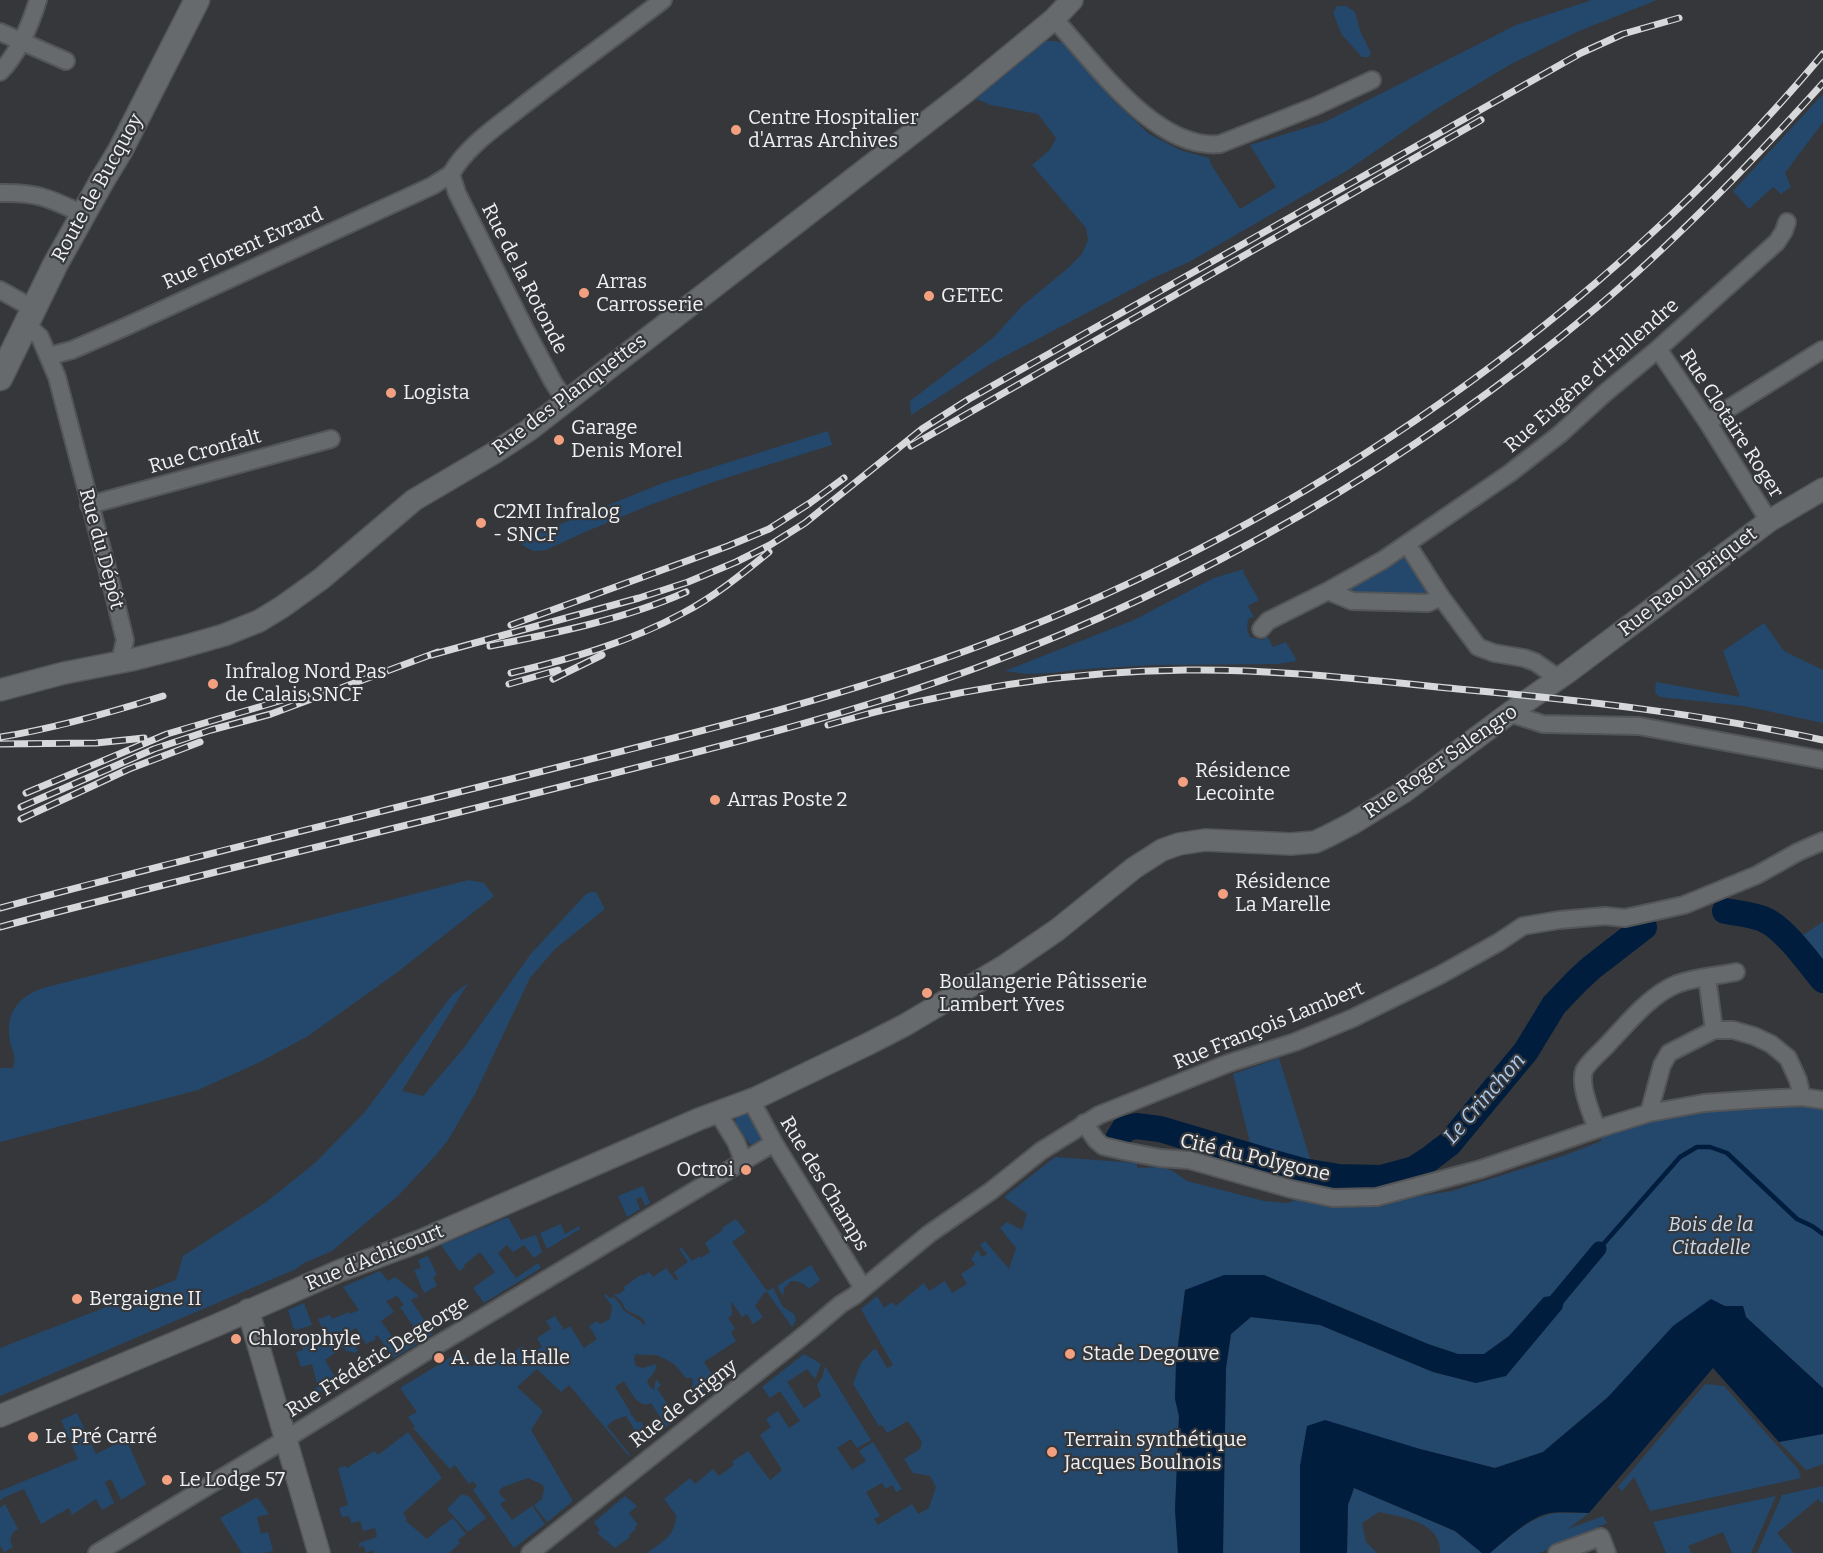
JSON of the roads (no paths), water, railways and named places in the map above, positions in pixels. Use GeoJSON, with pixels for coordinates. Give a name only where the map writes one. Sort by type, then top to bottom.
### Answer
{"type":"FeatureCollection","features":[{"type":"Feature","properties":{"kind":"main road","name":"Route de Bucquoy"},"geometry":{"type":"LineString","coordinates":[[0,378],[55,265],[120,151],[197,0]]}},
{"type":"Feature","properties":{"kind":"street"},"geometry":{"type":"LineString","coordinates":[[0,72],[13,56],[30,26],[38,0]]}},
{"type":"Feature","properties":{"kind":"street"},"geometry":{"type":"LineString","coordinates":[[451,174],[465,155],[492,130],[663,0]]}},
{"type":"Feature","properties":{"kind":"street","name":"Rue des Planquettes"},"geometry":{"type":"LineString","coordinates":[[120,662],[224,635],[259,621],[282,607],[321,579],[414,500],[495,453],[529,430],[968,90],[1054,19],[1072,0]]}},
{"type":"Feature","properties":{"kind":"street"},"geometry":{"type":"LineString","coordinates":[[1054,19],[1143,114],[1169,133],[1190,142],[1220,144],[1317,106],[1372,80]]}},
{"type":"Feature","properties":{"kind":"street"},"geometry":{"type":"LineString","coordinates":[[0,32],[66,61]]}},
{"type":"Feature","properties":{"kind":"street","name":"Rue Florent Evrard"},"geometry":{"type":"LineString","coordinates":[[49,356],[72,350],[125,327],[432,186],[451,174]]}},
{"type":"Feature","properties":{"kind":"street","name":"Rue de la Rotonde"},"geometry":{"type":"LineString","coordinates":[[451,174],[457,193],[527,333],[565,400]]}},
{"type":"Feature","properties":{"kind":"street"},"geometry":{"type":"LineString","coordinates":[[0,193],[38,195],[62,203],[83,214]]}},
{"type":"Feature","properties":{"kind":"street","name":"Rue Eugène d'Hallendre"},"geometry":{"type":"LineString","coordinates":[[1261,629],[1268,621],[1383,560],[1510,473],[1560,434],[1778,242],[1787,222]]}},
{"type":"Feature","properties":{"kind":"street"},"geometry":{"type":"LineString","coordinates":[[0,290],[30,317]]}},
{"type":"Feature","properties":{"kind":"street","name":"Rue du Dépôt"},"geometry":{"type":"LineString","coordinates":[[30,317],[57,377],[114,595],[125,640],[120,662]]}},
{"type":"Feature","properties":{"kind":"street","name":"Rue Clotaire Roger"},"geometry":{"type":"LineString","coordinates":[[1658,349],[1708,423],[1769,521]]}},
{"type":"Feature","properties":{"kind":"street"},"geometry":{"type":"LineString","coordinates":[[1708,423],[1822,350]]}},
{"type":"Feature","properties":{"kind":"street","name":"Rue Cronfalt"},"geometry":{"type":"LineString","coordinates":[[89,505],[331,439]]}},
{"type":"Feature","properties":{"kind":"street","name":"Rue Raoul Briquet"},"geometry":{"type":"LineString","coordinates":[[1556,680],[1769,521],[1823,489]]}},
{"type":"Feature","properties":{"kind":"street"},"geometry":{"type":"LineString","coordinates":[[1407,544],[1478,646],[1494,653],[1535,662],[1551,673],[1556,680]]}},
{"type":"Feature","properties":{"kind":"street"},"geometry":{"type":"LineString","coordinates":[[1328,591],[1352,601],[1428,603],[1442,597]]}},
{"type":"Feature","properties":{"kind":"street"},"geometry":{"type":"LineString","coordinates":[[0,690],[120,662]]}},
{"type":"Feature","properties":{"kind":"street","name":"Rue Roger Salengro"},"geometry":{"type":"LineString","coordinates":[[750,1100],[905,1025],[1006,965],[1058,930],[1108,888],[1154,854],[1179,844],[1205,840],[1291,844],[1315,842],[1353,824],[1405,791],[1556,680]]}},
{"type":"Feature","properties":{"kind":"street"},"geometry":{"type":"LineString","coordinates":[[1511,712],[1543,724],[1640,726],[1823,760]]}},
{"type":"Feature","properties":{"kind":"street","name":"Rue François Lambert"},"geometry":{"type":"LineString","coordinates":[[863,1288],[929,1234],[991,1191],[1041,1151],[1099,1114],[1229,1063],[1295,1042],[1353,1018],[1440,975],[1523,927],[1559,920],[1605,916],[1625,918],[1684,905],[1757,874],[1823,841]]}},
{"type":"Feature","properties":{"kind":"street"},"geometry":{"type":"LineString","coordinates":[[1597,1129],[1583,1080],[1585,1070],[1655,997],[1675,985],[1693,979],[1736,972]]}},
{"type":"Feature","properties":{"kind":"street"},"geometry":{"type":"LineString","coordinates":[[1707,977],[1714,1030]]}},
{"type":"Feature","properties":{"kind":"street"},"geometry":{"type":"LineString","coordinates":[[1649,1113],[1662,1065],[1669,1053],[1714,1030],[1732,1030],[1754,1036],[1770,1044],[1788,1058],[1798,1080],[1802,1097]]}},
{"type":"Feature","properties":{"kind":"street","name":"Cité du Polygone"},"geometry":{"type":"LineString","coordinates":[[1084,1123],[1103,1146],[1160,1158],[1190,1160],[1291,1189],[1333,1198],[1377,1197],[1481,1169],[1649,1113],[1704,1103],[1760,1098],[1802,1097],[1823,1100]]}},
{"type":"Feature","properties":{"kind":"street","name":"Rue d'Achicourt"},"geometry":{"type":"LineString","coordinates":[[0,1416],[339,1271],[420,1240],[699,1119],[750,1100]]}},
{"type":"Feature","properties":{"kind":"street","name":"Rue des Champs"},"geometry":{"type":"LineString","coordinates":[[750,1100],[863,1288]]}},
{"type":"Feature","properties":{"kind":"street"},"geometry":{"type":"LineString","coordinates":[[718,1113],[736,1142],[743,1160]]}},
{"type":"Feature","properties":{"kind":"street","name":"Rue Frédéric Degeorge"},"geometry":{"type":"LineString","coordinates":[[97,1553],[432,1348],[774,1143]]}},
{"type":"Feature","properties":{"kind":"street","name":"Rue de Grigny"},"geometry":{"type":"LineString","coordinates":[[530,1553],[863,1288]]}},
{"type":"Feature","properties":{"kind":"street"},"geometry":{"type":"LineString","coordinates":[[248,1310],[319,1553]]}},
{"type":"Feature","properties":{"kind":"street"},"geometry":{"type":"LineString","coordinates":[[1557,1553],[1604,1545]]}},
{"type":"Feature","properties":{"kind":"waterway","name":"Le Crinchon"},"geometry":{"type":"LineString","coordinates":[[1725,911],[1754,916],[1771,923],[1796,946],[1823,980]]}},
{"type":"Feature","properties":{"kind":"waterway","name":"Le Crinchon"},"geometry":{"type":"LineString","coordinates":[[1115,1144],[1124,1129],[1136,1126],[1160,1129],[1303,1171],[1339,1177],[1381,1178],[1414,1169],[1449,1144],[1526,1051],[1554,1005],[1591,968],[1644,927]]}},
{"type":"Feature","properties":{"kind":"waterway"},"geometry":{"type":"LineString","coordinates":[[1599,1249],[1680,1157],[1697,1147],[1710,1147],[1727,1153],[1797,1219],[1823,1234]]}},
{"type":"Feature","properties":{"kind":"waterway"},"geometry":{"type":"LineString","coordinates":[[1549,1309],[1599,1249]]}},
{"type":"Feature","properties":{"kind":"railway"},"geometry":{"type":"LineString","coordinates":[[431,655],[639,598],[688,582],[770,545],[805,523],[922,429],[969,399],[1581,53],[1623,34],[1679,18]]}},
{"type":"Feature","properties":{"kind":"railway"},"geometry":{"type":"LineString","coordinates":[[0,908],[676,738],[781,709],[885,678],[987,643],[1106,594],[1222,537],[1334,473],[1443,401],[1547,323],[1645,239],[1737,149],[1823,54]]}},
{"type":"Feature","properties":{"kind":"railway"},"geometry":{"type":"LineString","coordinates":[[0,927],[580,782],[829,716],[976,668],[1060,635],[1142,598],[1223,558],[1301,515],[1378,468],[1453,418],[1526,364],[1596,308],[1656,255],[1742,171],[1823,83]]}},
{"type":"Feature","properties":{"kind":"railway"},"geometry":{"type":"LineString","coordinates":[[911,446],[1481,120]]}},
{"type":"Feature","properties":{"kind":"railway"},"geometry":{"type":"LineString","coordinates":[[511,625],[769,529],[844,478]]}},
{"type":"Feature","properties":{"kind":"railway"},"geometry":{"type":"LineString","coordinates":[[511,673],[599,649],[642,633],[694,607],[738,577],[769,552]]}},
{"type":"Feature","properties":{"kind":"railway"},"geometry":{"type":"LineString","coordinates":[[490,646],[615,618],[686,592]]}},
{"type":"Feature","properties":{"kind":"railway"},"geometry":{"type":"LineString","coordinates":[[21,807],[154,749],[211,730],[271,714],[438,652]]}},
{"type":"Feature","properties":{"kind":"railway"},"geometry":{"type":"LineString","coordinates":[[553,679],[602,655]]}},
{"type":"Feature","properties":{"kind":"railway"},"geometry":{"type":"LineString","coordinates":[[509,684],[558,670]]}},
{"type":"Feature","properties":{"kind":"railway"},"geometry":{"type":"LineString","coordinates":[[828,725],[916,702],[1005,685],[1095,674],[1220,670],[1322,676],[1596,703],[1687,715],[1823,740]]}},
{"type":"Feature","properties":{"kind":"railway"},"geometry":{"type":"LineString","coordinates":[[26,793],[167,734],[306,695]]}},
{"type":"Feature","properties":{"kind":"railway"},"geometry":{"type":"LineString","coordinates":[[1,737],[82,720],[163,696]]}},
{"type":"Feature","properties":{"kind":"railway"},"geometry":{"type":"LineString","coordinates":[[0,744],[96,743],[144,738]]}},
{"type":"Feature","properties":{"kind":"railway"},"geometry":{"type":"LineString","coordinates":[[21,819],[129,769],[200,742]]}},
{"type":"Feature","properties":{"kind":"place","name":"Centre Hospitalier d'Arras Archives"},"geometry":{"type":"Point","coordinates":[736,130]}},
{"type":"Feature","properties":{"kind":"place","name":"Arras Carrosserie"},"geometry":{"type":"Point","coordinates":[584,293]}},
{"type":"Feature","properties":{"kind":"place","name":"GETEC"},"geometry":{"type":"Point","coordinates":[929,296]}},
{"type":"Feature","properties":{"kind":"place","name":"Logista"},"geometry":{"type":"Point","coordinates":[391,393]}},
{"type":"Feature","properties":{"kind":"place","name":"Garage Denis Morel"},"geometry":{"type":"Point","coordinates":[559,440]}},
{"type":"Feature","properties":{"kind":"place","name":"C2MI Infralog - SNCF"},"geometry":{"type":"Point","coordinates":[481,523]}},
{"type":"Feature","properties":{"kind":"place","name":"Infralog Nord Pas de Calais SNCF"},"geometry":{"type":"Point","coordinates":[213,684]}},
{"type":"Feature","properties":{"kind":"place","name":"Résidence Lecointe"},"geometry":{"type":"Point","coordinates":[1183,782]}},
{"type":"Feature","properties":{"kind":"place","name":"Arras Poste 2"},"geometry":{"type":"Point","coordinates":[715,800]}},
{"type":"Feature","properties":{"kind":"place","name":"Résidence La Marelle"},"geometry":{"type":"Point","coordinates":[1223,894]}},
{"type":"Feature","properties":{"kind":"place","name":"Boulangerie Pâtisserie Lambert Yves"},"geometry":{"type":"Point","coordinates":[927,993]}},
{"type":"Feature","properties":{"kind":"place","name":"Octroi"},"geometry":{"type":"Point","coordinates":[746,1170]}},
{"type":"Feature","properties":{"kind":"place","name":"Bergaigne II"},"geometry":{"type":"Point","coordinates":[77,1299]}},
{"type":"Feature","properties":{"kind":"place","name":"Chlorophyle"},"geometry":{"type":"Point","coordinates":[236,1339]}},
{"type":"Feature","properties":{"kind":"place","name":"Stade Degouve"},"geometry":{"type":"Point","coordinates":[1070,1354]}},
{"type":"Feature","properties":{"kind":"place","name":"A. de la Halle"},"geometry":{"type":"Point","coordinates":[439,1358]}},
{"type":"Feature","properties":{"kind":"place","name":"Le Pré Carré"},"geometry":{"type":"Point","coordinates":[33,1437]}},
{"type":"Feature","properties":{"kind":"place","name":"Terrain synthétique Jacques Boulnois"},"geometry":{"type":"Point","coordinates":[1052,1452]}},
{"type":"Feature","properties":{"kind":"place","name":"Le Lodge 57"},"geometry":{"type":"Point","coordinates":[167,1480]}},
{"type":"Feature","properties":{"kind":"park label","name":"Bois de la Citadelle"},"geometry":{"type":"Point","coordinates":[1711,1236]}}]}
